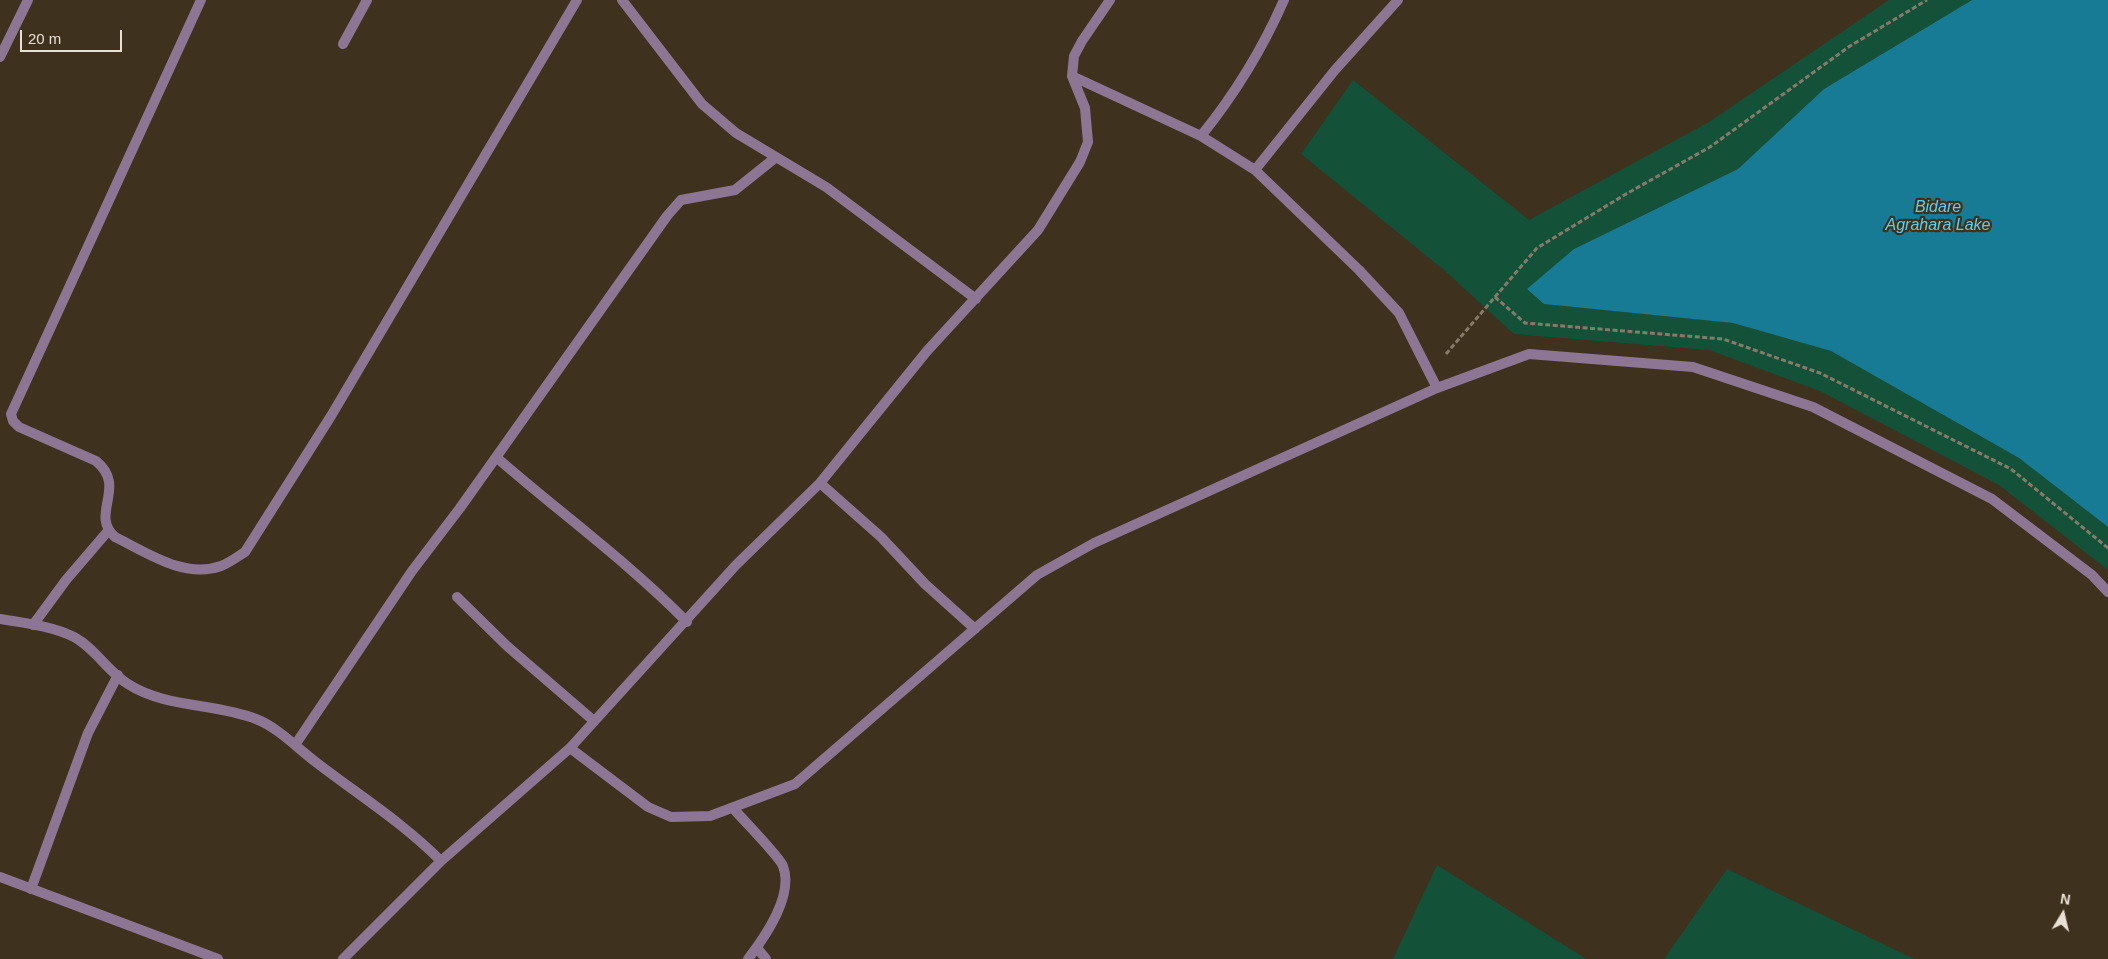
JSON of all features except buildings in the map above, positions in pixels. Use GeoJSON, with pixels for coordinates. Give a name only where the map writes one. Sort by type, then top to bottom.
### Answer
{"type":"FeatureCollection","features":[{"type":"Feature","properties":{"kind":"street"},"geometry":{"type":"LineString","coordinates":[[0,57],[28,0]]}},
{"type":"Feature","properties":{"kind":"street"},"geometry":{"type":"LineString","coordinates":[[201,0],[11,414],[13,421],[19,427],[96,461],[106,470],[110,478],[106,521],[108,531],[115,537],[175,566],[198,570],[222,566],[245,552],[331,416],[577,0]]}},
{"type":"Feature","properties":{"kind":"street"},"geometry":{"type":"LineString","coordinates":[[343,44],[367,0]]}},
{"type":"Feature","properties":{"kind":"street"},"geometry":{"type":"LineString","coordinates":[[622,0],[702,104],[736,133],[826,187],[976,299]]}},
{"type":"Feature","properties":{"kind":"street"},"geometry":{"type":"LineString","coordinates":[[343,959],[441,861],[570,748],[687,622],[736,566],[820,483],[927,351],[1038,230],[1080,162],[1088,142],[1085,108],[1072,76],[1074,56],[1110,0]]}},
{"type":"Feature","properties":{"kind":"street"},"geometry":{"type":"LineString","coordinates":[[1201,136],[1236,91],[1265,42],[1284,0]]}},
{"type":"Feature","properties":{"kind":"street"},"geometry":{"type":"LineString","coordinates":[[1255,170],[1335,70],[1398,0]]}},
{"type":"Feature","properties":{"kind":"street"},"geometry":{"type":"LineString","coordinates":[[1072,76],[1201,136],[1255,170],[1359,270],[1393,307],[1409,330],[1437,388]]}},
{"type":"Feature","properties":{"kind":"street"},"geometry":{"type":"LineString","coordinates":[[295,745],[406,579],[496,457],[667,216],[681,200],[735,190],[775,158]]}},
{"type":"Feature","properties":{"kind":"street"},"geometry":{"type":"LineString","coordinates":[[570,748],[648,807],[671,817],[710,816],[795,784],[1036,574],[1094,544],[1437,388],[1529,354],[1693,367],[1813,407],[1992,498],[2092,575],[2108,592]]}},
{"type":"Feature","properties":{"kind":"street"},"geometry":{"type":"LineString","coordinates":[[496,457],[588,536],[633,571],[687,622]]}},
{"type":"Feature","properties":{"kind":"street"},"geometry":{"type":"LineString","coordinates":[[820,483],[881,537],[925,584],[975,628]]}},
{"type":"Feature","properties":{"kind":"street"},"geometry":{"type":"LineString","coordinates":[[33,625],[66,580],[108,531]]}},
{"type":"Feature","properties":{"kind":"street"},"geometry":{"type":"LineString","coordinates":[[457,597],[507,646],[594,721]]}},
{"type":"Feature","properties":{"kind":"street"},"geometry":{"type":"LineString","coordinates":[[0,619],[33,625],[74,637],[128,684],[162,698],[216,708],[256,719],[281,733],[414,834],[441,861]]}},
{"type":"Feature","properties":{"kind":"street"},"geometry":{"type":"LineString","coordinates":[[31,889],[88,733],[118,675]]}},
{"type":"Feature","properties":{"kind":"street"},"geometry":{"type":"LineString","coordinates":[[733,808],[783,865],[786,884],[774,923],[748,959]]}},
{"type":"Feature","properties":{"kind":"street"},"geometry":{"type":"LineString","coordinates":[[0,877],[218,959]]}},
{"type":"Feature","properties":{"kind":"street"},"geometry":{"type":"LineString","coordinates":[[757,948],[766,959]]}},
{"type":"Feature","properties":{"kind":"path"},"geometry":{"type":"LineString","coordinates":[[1430,373],[1537,248],[1626,194],[1710,148],[1850,46],[1927,0]]}},
{"type":"Feature","properties":{"kind":"green space"},"geometry":{"type":"Polygon","coordinates":[[[1889,0],[1972,0],[1824,89],[1738,169],[1574,249],[1544,304],[1733,323],[1831,351],[2019,458],[2108,527],[2108,570],[1999,485],[1820,391],[1709,350],[1514,334],[1444,270],[1301,154],[1353,80],[1529,220],[1709,122],[1889,0]]]}},
{"type":"Feature","properties":{"kind":"green space"},"geometry":{"type":"Polygon","coordinates":[[[1437,865],[1586,959],[1393,959],[1437,865]]]}},
{"type":"Feature","properties":{"kind":"green space"},"geometry":{"type":"Polygon","coordinates":[[[1727,869],[1914,959],[1664,959],[1727,869]]]}},
{"type":"Feature","properties":{"kind":"water","name":"Bidare Agrahara Lake"},"geometry":{"type":"Polygon","coordinates":[[[1972,0],[2108,0],[2108,527],[2019,458],[1831,351],[1733,323],[1544,304],[1527,289],[1574,249],[1738,169],[1824,89],[1972,0]]]}}]}
